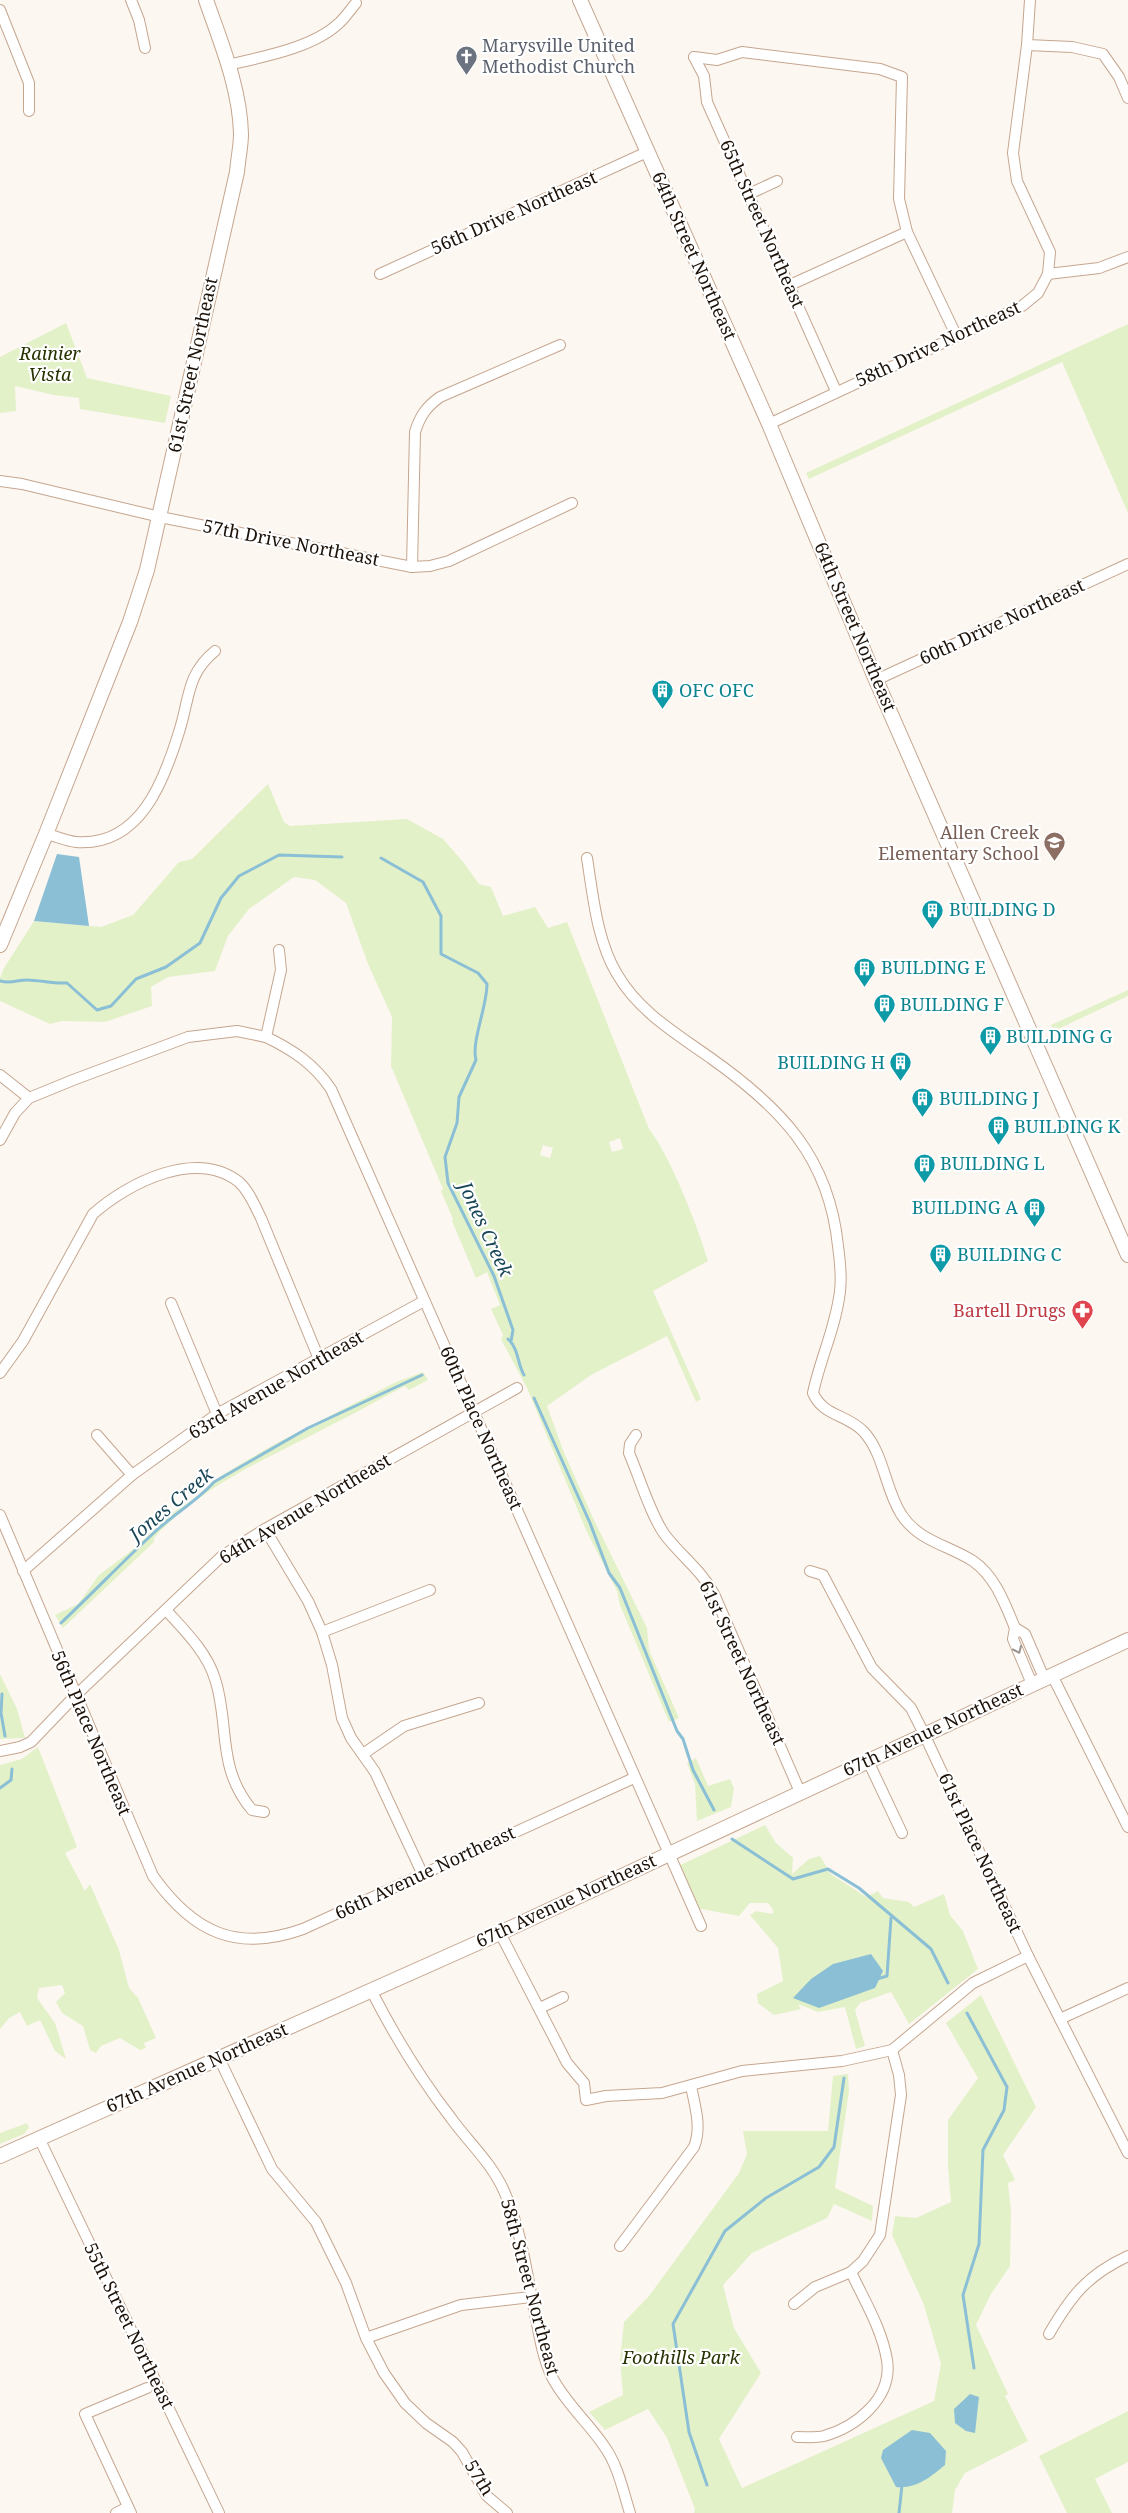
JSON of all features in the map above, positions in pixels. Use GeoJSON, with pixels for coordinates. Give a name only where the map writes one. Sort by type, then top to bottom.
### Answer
{"type":"FeatureCollection","features":[{"type":"Feature","properties":{"kind":"street"},"geometry":{"type":"LineString","coordinates":[[131,0],[139,20],[145,48]]}},
{"type":"Feature","properties":{"kind":"street","name":"61st Street Northeast"},"geometry":{"type":"LineString","coordinates":[[0,945],[130,622],[147,570],[220,239],[237,172],[241,136],[240,115],[228,66],[206,0]]}},
{"type":"Feature","properties":{"kind":"street","name":"64th Street Northeast"},"geometry":{"type":"LineString","coordinates":[[580,0],[769,424],[876,680],[1128,1255]]}},
{"type":"Feature","properties":{"kind":"street"},"geometry":{"type":"LineString","coordinates":[[1030,0],[1027,45],[1014,153],[1017,181],[1050,252],[1048,274],[1098,268],[1128,257]]}},
{"type":"Feature","properties":{"kind":"street"},"geometry":{"type":"LineString","coordinates":[[228,66],[280,52],[314,38],[338,25],[356,3]]}},
{"type":"Feature","properties":{"kind":"street"},"geometry":{"type":"LineString","coordinates":[[0,10],[30,83],[29,111]]}},
{"type":"Feature","properties":{"kind":"street"},"geometry":{"type":"LineString","coordinates":[[1027,45],[1072,47],[1103,54],[1119,77],[1128,98]]}},
{"type":"Feature","properties":{"kind":"street","name":"65th Street Northeast"},"geometry":{"type":"LineString","coordinates":[[836,391],[707,102],[704,76],[694,56],[717,60],[742,52],[880,69],[902,77],[899,200],[907,232]]}},
{"type":"Feature","properties":{"kind":"street","name":"56th Drive Northeast"},"geometry":{"type":"LineString","coordinates":[[380,274],[647,152]]}},
{"type":"Feature","properties":{"kind":"street"},"geometry":{"type":"LineString","coordinates":[[749,194],[777,181]]}},
{"type":"Feature","properties":{"kind":"street"},"geometry":{"type":"LineString","coordinates":[[790,285],[907,232],[956,335]]}},
{"type":"Feature","properties":{"kind":"street","name":"58th Drive Northeast"},"geometry":{"type":"LineString","coordinates":[[769,424],[956,335],[1022,306],[1038,293],[1048,274]]}},
{"type":"Feature","properties":{"kind":"street"},"geometry":{"type":"LineString","coordinates":[[412,567],[415,432],[420,417],[427,406],[440,397],[560,345]]}},
{"type":"Feature","properties":{"kind":"street","name":"57th Drive Northeast"},"geometry":{"type":"LineString","coordinates":[[0,481],[22,484],[160,517],[412,567],[430,566],[449,561],[572,503]]}},
{"type":"Feature","properties":{"kind":"street","name":"60th Drive Northeast"},"geometry":{"type":"LineString","coordinates":[[876,680],[1128,564]]}},
{"type":"Feature","properties":{"kind":"street"},"geometry":{"type":"LineString","coordinates":[[46,834],[75,842],[94,841],[112,835],[133,823],[145,811],[156,795],[179,733],[195,672],[215,651]]}},
{"type":"Feature","properties":{"kind":"street"},"geometry":{"type":"LineString","coordinates":[[587,858],[592,893],[606,952],[626,989],[649,1013],[762,1096],[797,1137],[820,1175],[829,1197],[837,1231],[840,1290],[833,1327],[814,1387],[813,1393],[818,1405],[844,1418],[863,1431],[873,1447],[901,1514],[918,1533],[935,1544],[966,1557],[989,1575],[1015,1628],[1012,1639],[1043,1679],[1128,1827]]}},
{"type":"Feature","properties":{"kind":"street"},"geometry":{"type":"LineString","coordinates":[[0,1140],[15,1113],[29,1098],[188,1037],[238,1031],[266,1037],[281,970],[279,950]]}},
{"type":"Feature","properties":{"kind":"street","name":"60th Place Northeast"},"geometry":{"type":"LineString","coordinates":[[266,1037],[298,1054],[319,1072],[331,1089],[701,1926]]}},
{"type":"Feature","properties":{"kind":"street"},"geometry":{"type":"LineString","coordinates":[[0,1075],[29,1098]]}},
{"type":"Feature","properties":{"kind":"street"},"geometry":{"type":"LineString","coordinates":[[0,1373],[23,1341],[93,1214],[107,1202],[140,1183],[180,1169],[200,1167],[218,1171],[240,1184],[251,1198],[319,1359]]}},
{"type":"Feature","properties":{"kind":"street","name":"63rd Avenue Northeast"},"geometry":{"type":"LineString","coordinates":[[23,1572],[132,1475],[218,1414],[424,1302]]}},
{"type":"Feature","properties":{"kind":"street"},"geometry":{"type":"LineString","coordinates":[[171,1303],[218,1414]]}},
{"type":"Feature","properties":{"kind":"street","name":"64th Avenue Northeast"},"geometry":{"type":"LineString","coordinates":[[0,1752],[20,1747],[30,1742],[75,1696],[222,1556],[266,1529],[517,1388]]}},
{"type":"Feature","properties":{"kind":"street"},"geometry":{"type":"LineString","coordinates":[[97,1435],[132,1475]]}},
{"type":"Feature","properties":{"kind":"street","name":"61st Street Northeast"},"geometry":{"type":"LineString","coordinates":[[636,1435],[630,1444],[629,1454],[656,1517],[664,1533],[707,1580],[800,1792]]}},
{"type":"Feature","properties":{"kind":"street","name":"56th Place Northeast"},"geometry":{"type":"LineString","coordinates":[[0,1515],[75,1696],[153,1876],[168,1897],[188,1917],[210,1931]]}},
{"type":"Feature","properties":{"kind":"street"},"geometry":{"type":"LineString","coordinates":[[266,1529],[308,1601],[322,1632],[332,1665],[342,1718],[351,1738],[375,1772],[422,1873]]}},
{"type":"Feature","properties":{"kind":"street","name":"61st Place Northeast"},"geometry":{"type":"LineString","coordinates":[[810,1571],[823,1575],[872,1668],[911,1708],[926,1736],[1028,1956],[1128,2154]]}},
{"type":"Feature","properties":{"kind":"street"},"geometry":{"type":"LineString","coordinates":[[322,1632],[430,1590]]}},
{"type":"Feature","properties":{"kind":"street"},"geometry":{"type":"LineString","coordinates":[[166,1610],[192,1639],[215,1677],[220,1696],[224,1746],[233,1774],[252,1810],[264,1812]]}},
{"type":"Feature","properties":{"kind":"street","name":"67th Avenue Northeast"},"geometry":{"type":"LineString","coordinates":[[0,2156],[500,1932],[800,1792],[926,1736],[1128,1640]]}},
{"type":"Feature","properties":{"kind":"street"},"geometry":{"type":"LineString","coordinates":[[363,1754],[404,1726],[479,1703]]}},
{"type":"Feature","properties":{"kind":"street"},"geometry":{"type":"LineString","coordinates":[[868,1761],[902,1833]]}},
{"type":"Feature","properties":{"kind":"street","name":"66th Avenue Northeast"},"geometry":{"type":"LineString","coordinates":[[210,1931],[232,1938],[254,1940],[288,1935],[634,1778]]}},
{"type":"Feature","properties":{"kind":"street"},"geometry":{"type":"LineString","coordinates":[[500,1932],[567,2063],[584,2083],[586,2100],[606,2096],[662,2093],[742,2071],[842,2061],[892,2050],[973,1984],[1028,1956]]}},
{"type":"Feature","properties":{"kind":"street"},"geometry":{"type":"LineString","coordinates":[[1060,2020],[1128,1988]]}},
{"type":"Feature","properties":{"kind":"street","name":"58th Street Northeast"},"geometry":{"type":"LineString","coordinates":[[371,1990],[394,2036],[426,2085],[496,2175],[515,2221],[542,2347],[551,2376],[565,2400],[605,2446],[614,2465],[630,2513]]}},
{"type":"Feature","properties":{"kind":"street"},"geometry":{"type":"LineString","coordinates":[[540,2008],[562,1997]]}},
{"type":"Feature","properties":{"kind":"street"},"geometry":{"type":"LineString","coordinates":[[794,2304],[815,2287],[851,2272],[863,2262],[880,2235],[901,2095],[899,2075],[892,2050]]}},
{"type":"Feature","properties":{"kind":"street","name":"57th"},"geometry":{"type":"LineString","coordinates":[[219,2058],[255,2137],[272,2169],[316,2222],[346,2283],[366,2338],[384,2374],[405,2403],[426,2423],[453,2442],[464,2456],[487,2496],[507,2513]]}},
{"type":"Feature","properties":{"kind":"street"},"geometry":{"type":"LineString","coordinates":[[620,2246],[694,2147],[698,2136],[698,2122],[691,2086]]}},
{"type":"Feature","properties":{"kind":"street","name":"55th Street Northeast"},"geometry":{"type":"LineString","coordinates":[[39,2138],[219,2513]]}},
{"type":"Feature","properties":{"kind":"street"},"geometry":{"type":"LineString","coordinates":[[1049,2334],[1067,2304],[1083,2284],[1103,2268],[1128,2256]]}},
{"type":"Feature","properties":{"kind":"street"},"geometry":{"type":"LineString","coordinates":[[797,2438],[823,2437],[841,2429],[869,2411],[880,2395],[886,2377],[886,2355],[882,2340],[851,2272]]}},
{"type":"Feature","properties":{"kind":"street"},"geometry":{"type":"LineString","coordinates":[[366,2338],[461,2305],[531,2297]]}},
{"type":"Feature","properties":{"kind":"street"},"geometry":{"type":"LineString","coordinates":[[116,2513],[130,2510],[86,2414],[147,2388]]}},
{"type":"Feature","properties":{"kind":"green space","name":"Rainier Vista"},"geometry":{"type":"Polygon","coordinates":[[[66,323],[87,378],[171,396],[165,423],[80,409],[79,398],[54,395],[15,386],[16,411],[0,413],[0,357],[66,323]]]}},
{"type":"Feature","properties":{"kind":"green space"},"geometry":{"type":"Polygon","coordinates":[[[1128,324],[1128,513],[1062,362],[809,479],[806,473],[1128,324]]]}},
{"type":"Feature","properties":{"kind":"green space"},"geometry":{"type":"Polygon","coordinates":[[[268,784],[284,822],[290,826],[407,819],[443,839],[479,884],[491,887],[503,916],[535,907],[548,928],[567,922],[649,1129],[674,1173],[698,1230],[708,1261],[653,1291],[701,1399],[696,1402],[667,1336],[591,1375],[547,1406],[563,1450],[593,1518],[647,1628],[649,1650],[679,1718],[669,1722],[620,1605],[617,1591],[586,1530],[527,1388],[501,1339],[503,1335],[491,1309],[500,1305],[487,1272],[476,1278],[452,1221],[453,1219],[441,1191],[443,1189],[391,1066],[392,1017],[368,964],[346,903],[315,880],[294,877],[249,909],[228,936],[215,971],[168,977],[151,987],[152,1006],[105,1022],[62,1021],[50,1024],[0,1001],[0,978],[4,968],[34,921],[101,927],[133,915],[179,862],[192,859],[268,784]],[[620,1138],[609,1142],[612,1152],[623,1149],[620,1138]],[[543,1145],[540,1155],[550,1158],[553,1148],[543,1145]]]}},
{"type":"Feature","properties":{"kind":"green space"},"geometry":{"type":"Polygon","coordinates":[[[1128,990],[1128,996],[1054,1031],[1051,1025],[1128,990]]]}},
{"type":"Feature","properties":{"kind":"green space"},"geometry":{"type":"Polygon","coordinates":[[[423,1372],[428,1380],[409,1390],[405,1386],[248,1468],[207,1492],[171,1521],[154,1538],[154,1542],[63,1628],[55,1615],[78,1604],[99,1575],[136,1547],[171,1514],[203,1493],[210,1484],[224,1474],[273,1445],[396,1382],[423,1372]]]}},
{"type":"Feature","properties":{"kind":"green space"},"geometry":{"type":"Polygon","coordinates":[[[0,1674],[17,1709],[25,1738],[0,1739],[0,1674]]]}},
{"type":"Feature","properties":{"kind":"green space"},"geometry":{"type":"Polygon","coordinates":[[[38,1747],[77,1847],[65,1853],[85,1891],[90,1884],[119,1950],[129,1988],[138,1998],[156,2038],[144,2043],[146,2048],[140,2050],[120,2038],[101,2046],[96,2053],[90,2050],[83,2026],[62,2013],[56,2002],[65,1993],[62,1985],[39,1988],[37,1998],[55,2023],[66,2059],[55,2051],[40,2020],[27,2026],[20,2012],[9,2018],[0,2029],[0,1765],[22,1759],[38,1747]]]}},
{"type":"Feature","properties":{"kind":"green space"},"geometry":{"type":"Polygon","coordinates":[[[696,1758],[708,1786],[730,1779],[734,1788],[731,1807],[697,1821],[695,1784],[687,1763],[696,1758]]]}},
{"type":"Feature","properties":{"kind":"green space"},"geometry":{"type":"Polygon","coordinates":[[[765,1825],[776,1843],[793,1858],[792,1874],[809,1859],[820,1856],[831,1874],[866,1897],[878,1891],[883,1898],[909,1902],[914,1907],[944,1894],[950,1915],[963,1931],[978,1969],[909,2024],[891,1992],[860,2003],[855,2010],[865,2046],[856,2049],[845,2007],[818,2012],[798,2004],[801,2009],[774,2015],[758,2003],[757,1994],[783,1981],[778,1948],[750,1915],[756,1911],[773,1914],[773,1910],[768,1903],[750,1903],[739,1916],[696,1908],[672,1869],[765,1825]]]}},
{"type":"Feature","properties":{"kind":"green space","name":"Foothills Park"},"geometry":{"type":"Polygon","coordinates":[[[981,1995],[1036,2107],[1003,2155],[1015,2180],[1008,2183],[1011,2211],[1010,2266],[991,2294],[976,2325],[1008,2394],[1005,2396],[1028,2441],[965,2473],[955,2490],[952,2513],[694,2513],[695,2509],[667,2438],[648,2409],[605,2430],[589,2412],[623,2395],[620,2360],[624,2322],[649,2296],[739,2173],[747,2154],[743,2131],[828,2131],[833,2076],[848,2074],[849,2091],[835,2188],[873,2206],[872,2221],[834,2204],[827,2218],[752,2253],[723,2285],[734,2328],[761,2373],[719,2439],[742,2488],[934,2401],[941,2364],[924,2305],[892,2235],[895,2216],[916,2218],[951,2202],[948,2168],[948,2120],[978,2078],[946,2023],[981,1995]]]}},
{"type":"Feature","properties":{"kind":"green space"},"geometry":{"type":"Polygon","coordinates":[[[27,2123],[29,2128],[24,2134],[0,2144],[0,2133],[27,2123]]]}},
{"type":"Feature","properties":{"kind":"green space"},"geometry":{"type":"Polygon","coordinates":[[[1128,2411],[1128,2462],[1095,2479],[1112,2513],[1067,2513],[1039,2456],[1128,2411]]]}},
{"type":"Feature","properties":{"kind":"water"},"geometry":{"type":"Polygon","coordinates":[[[57,854],[79,857],[89,926],[34,921],[57,854]]]}},
{"type":"Feature","properties":{"kind":"water"},"geometry":{"type":"Polygon","coordinates":[[[871,1954],[883,1971],[875,1988],[819,2008],[793,1998],[811,1979],[833,1964],[871,1954]]]}},
{"type":"Feature","properties":{"kind":"water"},"geometry":{"type":"Polygon","coordinates":[[[970,2394],[979,2397],[975,2433],[966,2431],[955,2423],[954,2409],[970,2394]]]}},
{"type":"Feature","properties":{"kind":"water"},"geometry":{"type":"Polygon","coordinates":[[[912,2430],[930,2433],[946,2451],[945,2465],[917,2484],[896,2487],[881,2458],[883,2450],[912,2430]]]}},
{"type":"Feature","properties":{"kind":"waterway","name":"Jones Creek"},"geometry":{"type":"LineString","coordinates":[[0,981],[27,980],[67,983],[97,1010],[111,1006],[136,979],[166,967],[200,943],[221,898],[239,876],[279,855],[342,857]]}},
{"type":"Feature","properties":{"kind":"waterway","name":"Jones Creek"},"geometry":{"type":"LineString","coordinates":[[381,858],[423,882],[441,916],[441,954],[478,973],[487,984],[485,1003],[477,1034],[476,1060],[459,1097],[457,1123],[445,1157],[448,1183],[494,1276],[513,1330],[511,1341]]}},
{"type":"Feature","properties":{"kind":"waterway"},"geometry":{"type":"LineString","coordinates":[[508,1339],[514,1347],[524,1375]]}},
{"type":"Feature","properties":{"kind":"waterway","name":"Jones Creek"},"geometry":{"type":"LineString","coordinates":[[61,1623],[158,1529],[201,1495],[214,1482],[308,1428],[422,1375]]}},
{"type":"Feature","properties":{"kind":"waterway"},"geometry":{"type":"LineString","coordinates":[[534,1398],[590,1523],[609,1573],[620,1588],[677,1731],[683,1739],[693,1770],[714,1810]]}},
{"type":"Feature","properties":{"kind":"waterway","name":"Jones Creek"},"geometry":{"type":"LineString","coordinates":[[2,1694],[1,1713],[5,1736]]}},
{"type":"Feature","properties":{"kind":"waterway","name":"Jones Creek"},"geometry":{"type":"LineString","coordinates":[[0,1788],[11,1780],[12,1769]]}},
{"type":"Feature","properties":{"kind":"waterway"},"geometry":{"type":"LineString","coordinates":[[732,1839],[793,1879],[828,1869],[859,1888],[931,1949],[948,1983]]}},
{"type":"Feature","properties":{"kind":"waterway"},"geometry":{"type":"LineString","coordinates":[[877,1979],[887,1976],[891,1918]]}},
{"type":"Feature","properties":{"kind":"waterway"},"geometry":{"type":"LineString","coordinates":[[967,2013],[1007,2087],[1004,2110],[983,2150],[979,2244],[963,2295],[974,2368]]}},
{"type":"Feature","properties":{"kind":"waterway"},"geometry":{"type":"LineString","coordinates":[[707,2485],[689,2432],[673,2324],[725,2231],[766,2198],[819,2167],[834,2147],[844,2078]]}},
{"type":"Feature","properties":{"kind":"waterway"},"geometry":{"type":"LineString","coordinates":[[899,2513],[902,2485]]}},
{"type":"Feature","properties":{"kind":"place","name":"Marysville United Methodist Church"},"geometry":{"type":"Point","coordinates":[466,75]}},
{"type":"Feature","properties":{"kind":"place","name":"OFC OFC"},"geometry":{"type":"Point","coordinates":[663,710]}},
{"type":"Feature","properties":{"kind":"place","name":"Allen Creek Elementary School"},"geometry":{"type":"Point","coordinates":[1055,862]}},
{"type":"Feature","properties":{"kind":"place","name":"BUILDING D"},"geometry":{"type":"Point","coordinates":[933,929]}},
{"type":"Feature","properties":{"kind":"place","name":"BUILDING E"},"geometry":{"type":"Point","coordinates":[865,987]}},
{"type":"Feature","properties":{"kind":"place","name":"BUILDING F"},"geometry":{"type":"Point","coordinates":[884,1024]}},
{"type":"Feature","properties":{"kind":"place","name":"BUILDING G"},"geometry":{"type":"Point","coordinates":[990,1056]}},
{"type":"Feature","properties":{"kind":"place","name":"BUILDING H"},"geometry":{"type":"Point","coordinates":[901,1082]}},
{"type":"Feature","properties":{"kind":"place","name":"BUILDING J"},"geometry":{"type":"Point","coordinates":[923,1118]}},
{"type":"Feature","properties":{"kind":"place","name":"BUILDING K"},"geometry":{"type":"Point","coordinates":[998,1146]}},
{"type":"Feature","properties":{"kind":"place","name":"BUILDING L"},"geometry":{"type":"Point","coordinates":[924,1183]}},
{"type":"Feature","properties":{"kind":"place","name":"BUILDING A"},"geometry":{"type":"Point","coordinates":[1034,1227]}},
{"type":"Feature","properties":{"kind":"place","name":"BUILDING C"},"geometry":{"type":"Point","coordinates":[941,1274]}},
{"type":"Feature","properties":{"kind":"place","name":"Bartell Drugs"},"geometry":{"type":"Point","coordinates":[1082,1330]}}]}
